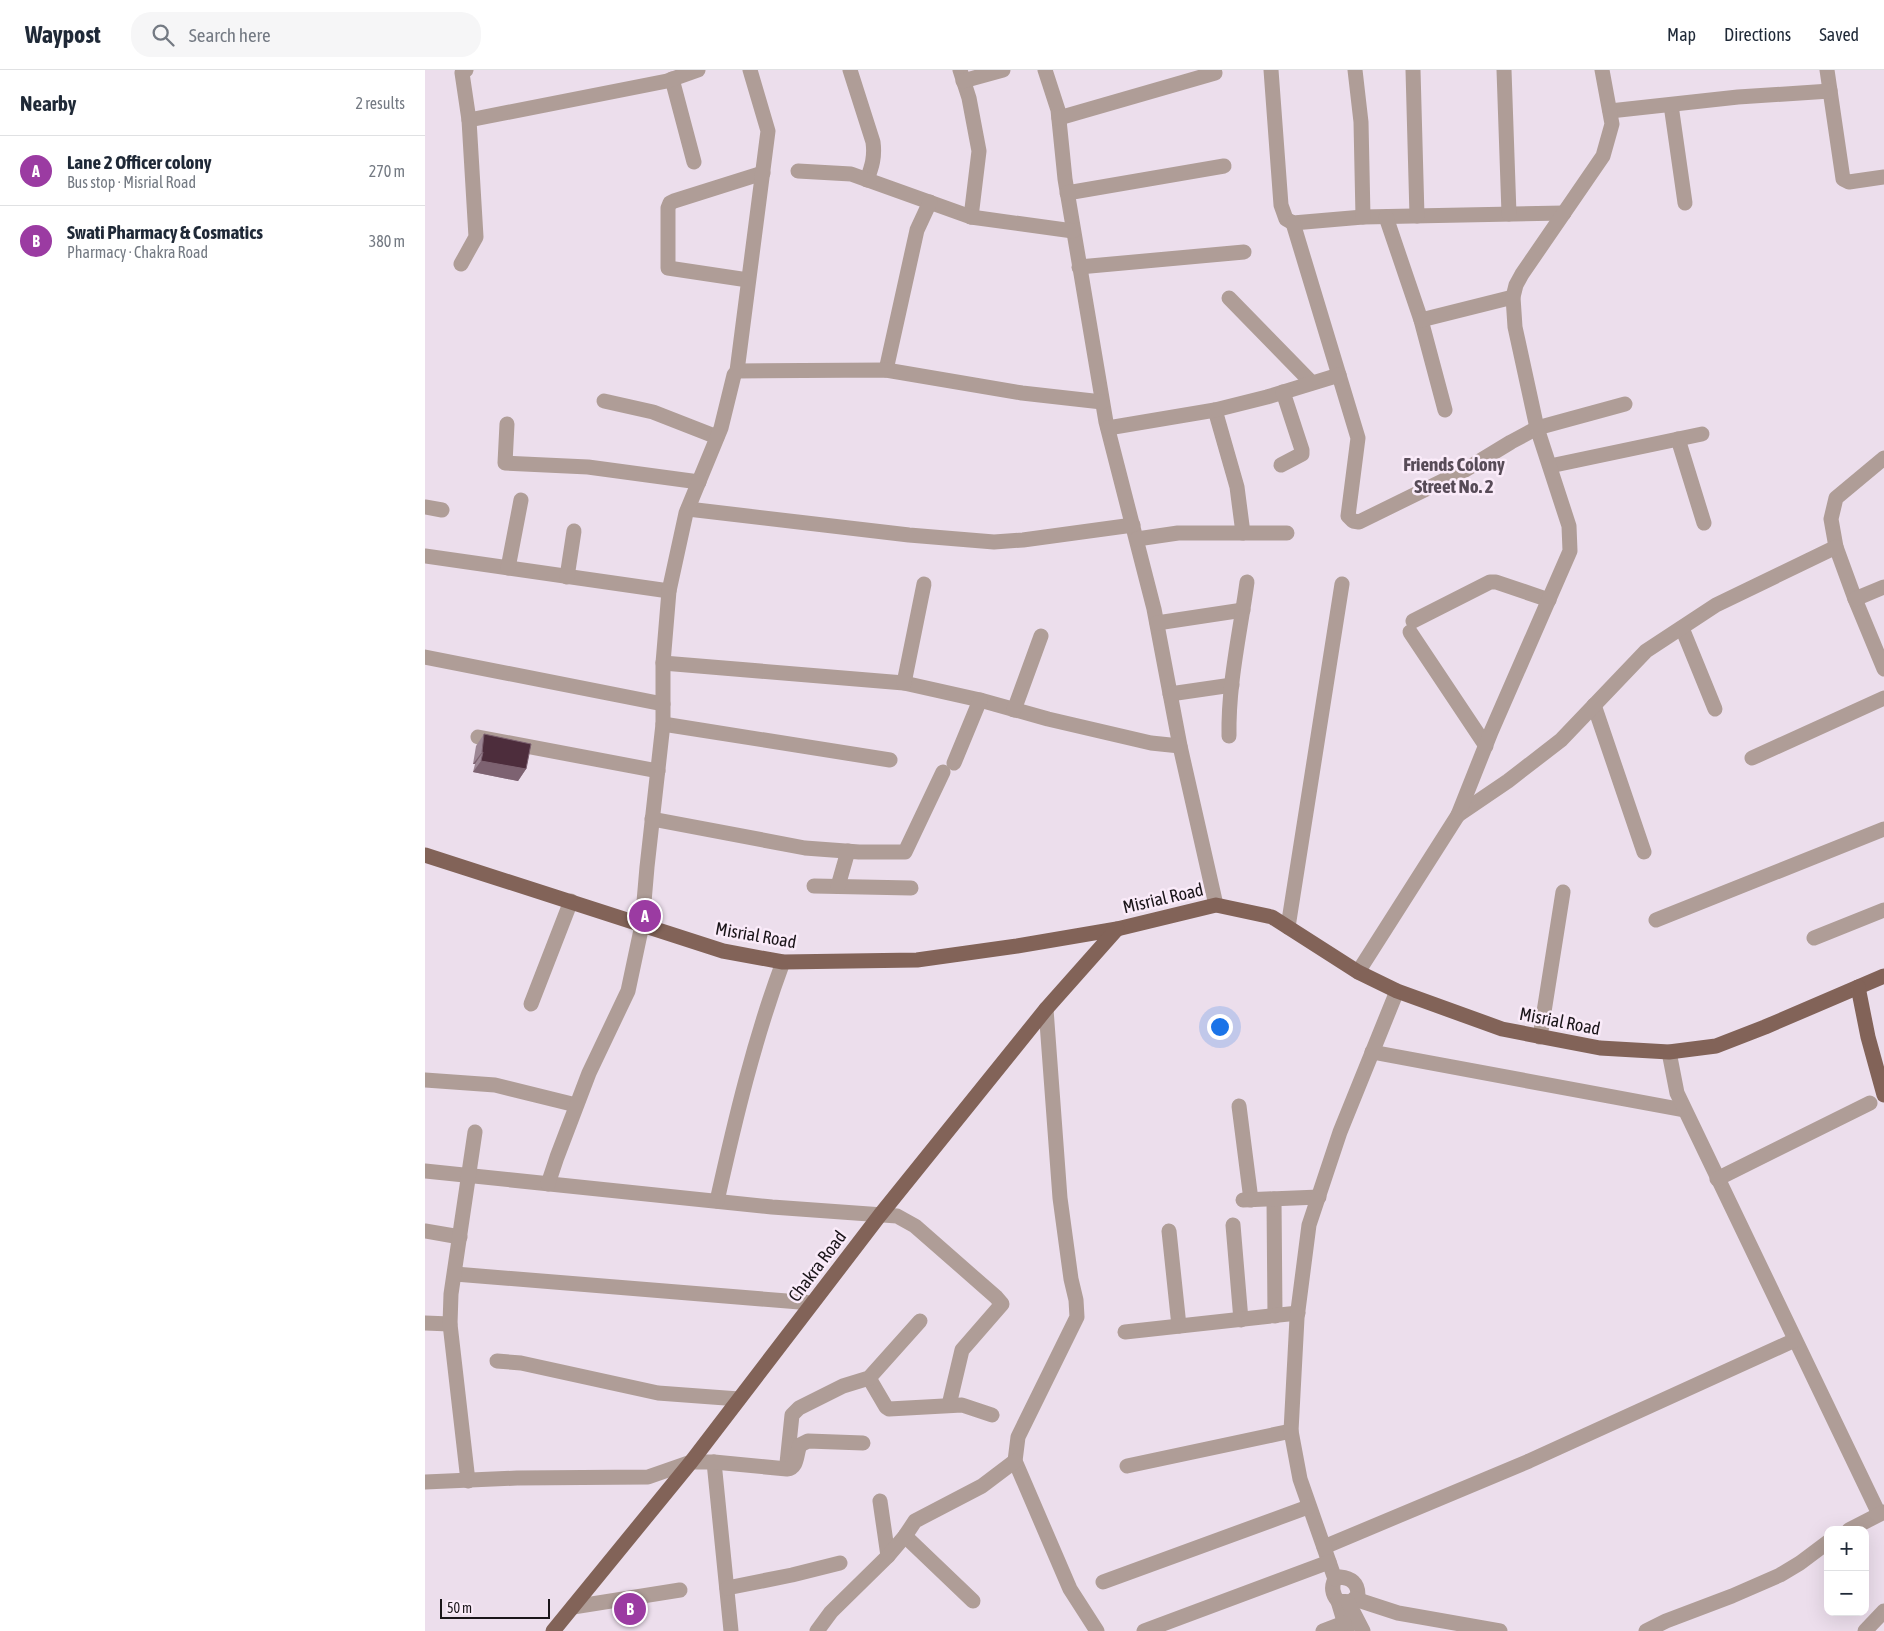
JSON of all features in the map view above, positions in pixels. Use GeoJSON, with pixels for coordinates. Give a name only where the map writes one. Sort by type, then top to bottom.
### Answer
{"type":"FeatureCollection","features":[{"type":"Feature","properties":{"kind":"main road","name":"Misrial Road"},"geometry":{"type":"LineString","coordinates":[[425,854],[723,951],[783,962],[917,960],[1117,929],[1216,905],[1272,917],[1359,972],[1397,992],[1502,1029],[1600,1048],[1669,1052],[1716,1046],[1884,976]]}},
{"type":"Feature","properties":{"kind":"main road","name":"Chakra Road"},"geometry":{"type":"LineString","coordinates":[[553,1631],[691,1462],[880,1215],[1046,1009],[1117,929]]}},
{"type":"Feature","properties":{"kind":"main road"},"geometry":{"type":"LineString","coordinates":[[1858,987],[1868,1037],[1884,1095]]}},
{"type":"Feature","properties":{"kind":"street"},"geometry":{"type":"LineString","coordinates":[[461,264],[476,237],[469,120],[462,73],[466,70]]}},
{"type":"Feature","properties":{"kind":"street"},"geometry":{"type":"LineString","coordinates":[[469,120],[672,79],[699,70]]}},
{"type":"Feature","properties":{"kind":"street"},"geometry":{"type":"LineString","coordinates":[[548,1184],[589,1073],[628,991],[642,925],[663,724],[663,663],[669,591],[688,509],[717,437],[737,371],[763,172],[768,131],[750,70]]}},
{"type":"Feature","properties":{"kind":"street"},"geometry":{"type":"LineString","coordinates":[[850,70],[873,142],[875,154],[867,180]]}},
{"type":"Feature","properties":{"kind":"street"},"geometry":{"type":"LineString","coordinates":[[971,217],[979,151],[962,76],[1003,70]]}},
{"type":"Feature","properties":{"kind":"street"},"geometry":{"type":"LineString","coordinates":[[1045,70],[1059,118],[1073,231],[1108,428],[1157,623],[1180,746],[1216,905]]}},
{"type":"Feature","properties":{"kind":"street"},"geometry":{"type":"LineString","coordinates":[[1271,70],[1281,205],[1285,219],[1293,223],[1363,217],[1564,214]]}},
{"type":"Feature","properties":{"kind":"street"},"geometry":{"type":"LineString","coordinates":[[1355,70],[1361,122],[1363,217]]}},
{"type":"Feature","properties":{"kind":"street"},"geometry":{"type":"LineString","coordinates":[[1413,70],[1417,216]]}},
{"type":"Feature","properties":{"kind":"street"},"geometry":{"type":"LineString","coordinates":[[1504,70],[1509,214]]}},
{"type":"Feature","properties":{"kind":"street"},"geometry":{"type":"LineString","coordinates":[[1359,972],[1458,815],[1570,551],[1569,526],[1537,428],[1515,327],[1513,297],[1516,285],[1522,274],[1603,156],[1612,124],[1602,70]]}},
{"type":"Feature","properties":{"kind":"street"},"geometry":{"type":"LineString","coordinates":[[1827,70],[1843,179],[1849,182],[1884,176]]}},
{"type":"Feature","properties":{"kind":"street"},"geometry":{"type":"LineString","coordinates":[[1059,118],[1215,73]]}},
{"type":"Feature","properties":{"kind":"street"},"geometry":{"type":"LineString","coordinates":[[672,79],[694,162]]}},
{"type":"Feature","properties":{"kind":"street"},"geometry":{"type":"LineString","coordinates":[[1610,111],[1738,97],[1830,91]]}},
{"type":"Feature","properties":{"kind":"street"},"geometry":{"type":"LineString","coordinates":[[1671,105],[1685,204]]}},
{"type":"Feature","properties":{"kind":"street"},"geometry":{"type":"LineString","coordinates":[[1067,193],[1224,166]]}},
{"type":"Feature","properties":{"kind":"street"},"geometry":{"type":"LineString","coordinates":[[798,171],[851,174],[971,217],[1073,231]]}},
{"type":"Feature","properties":{"kind":"street"},"geometry":{"type":"LineString","coordinates":[[748,280],[668,268],[668,208],[674,200],[763,172]]}},
{"type":"Feature","properties":{"kind":"street"},"geometry":{"type":"LineString","coordinates":[[886,370],[917,230],[930,202]]}},
{"type":"Feature","properties":{"kind":"street"},"geometry":{"type":"LineString","coordinates":[[1386,217],[1421,320],[1445,410]]}},
{"type":"Feature","properties":{"kind":"street"},"geometry":{"type":"LineString","coordinates":[[1293,223],[1358,438],[1349,516],[1353,521],[1359,522],[1465,470],[1537,428],[1625,404]]}},
{"type":"Feature","properties":{"kind":"street"},"geometry":{"type":"LineString","coordinates":[[1079,267],[1244,252]]}},
{"type":"Feature","properties":{"kind":"street"},"geometry":{"type":"LineString","coordinates":[[1421,320],[1513,297]]}},
{"type":"Feature","properties":{"kind":"street"},"geometry":{"type":"LineString","coordinates":[[1229,298],[1312,383]]}},
{"type":"Feature","properties":{"kind":"street"},"geometry":{"type":"LineString","coordinates":[[737,371],[886,370],[1022,393],[1103,402]]}},
{"type":"Feature","properties":{"kind":"street"},"geometry":{"type":"LineString","coordinates":[[1108,428],[1215,410],[1339,375]]}},
{"type":"Feature","properties":{"kind":"street"},"geometry":{"type":"LineString","coordinates":[[1281,465],[1302,454],[1283,392]]}},
{"type":"Feature","properties":{"kind":"street"},"geometry":{"type":"LineString","coordinates":[[604,401],[653,412],[717,437]]}},
{"type":"Feature","properties":{"kind":"street"},"geometry":{"type":"LineString","coordinates":[[1215,410],[1237,487],[1243,533]]}},
{"type":"Feature","properties":{"kind":"street"},"geometry":{"type":"LineString","coordinates":[[507,424],[505,463],[588,467],[699,482]]}},
{"type":"Feature","properties":{"kind":"street"},"geometry":{"type":"LineString","coordinates":[[1550,466],[1702,434]]}},
{"type":"Feature","properties":{"kind":"street"},"geometry":{"type":"LineString","coordinates":[[1678,439],[1704,523]]}},
{"type":"Feature","properties":{"kind":"street"},"geometry":{"type":"LineString","coordinates":[[1884,458],[1836,498],[1831,519],[1837,547],[1855,599],[1884,669]]}},
{"type":"Feature","properties":{"kind":"street"},"geometry":{"type":"LineString","coordinates":[[508,568],[521,500]]}},
{"type":"Feature","properties":{"kind":"street"},"geometry":{"type":"LineString","coordinates":[[425,507],[442,510]]}},
{"type":"Feature","properties":{"kind":"street"},"geometry":{"type":"LineString","coordinates":[[688,509],[909,536],[994,542],[1135,532],[1287,533]]}},
{"type":"Feature","properties":{"kind":"street"},"geometry":{"type":"LineString","coordinates":[[567,577],[574,531]]}},
{"type":"Feature","properties":{"kind":"street"},"geometry":{"type":"LineString","coordinates":[[1458,815],[1561,740],[1646,651],[1716,605],[1837,547]]}},
{"type":"Feature","properties":{"kind":"street"},"geometry":{"type":"LineString","coordinates":[[425,556],[669,591]]}},
{"type":"Feature","properties":{"kind":"street"},"geometry":{"type":"LineString","coordinates":[[1229,736],[1231,684],[1247,582]]}},
{"type":"Feature","properties":{"kind":"street"},"geometry":{"type":"LineString","coordinates":[[1486,746],[1411,626],[1490,582],[1496,582],[1549,600]]}},
{"type":"Feature","properties":{"kind":"street"},"geometry":{"type":"LineString","coordinates":[[904,683],[924,584]]}},
{"type":"Feature","properties":{"kind":"street"},"geometry":{"type":"LineString","coordinates":[[1288,927],[1342,584]]}},
{"type":"Feature","properties":{"kind":"street"},"geometry":{"type":"LineString","coordinates":[[1855,599],[1884,587]]}},
{"type":"Feature","properties":{"kind":"street"},"geometry":{"type":"LineString","coordinates":[[1157,623],[1243,610]]}},
{"type":"Feature","properties":{"kind":"street"},"geometry":{"type":"LineString","coordinates":[[1682,628],[1715,709]]}},
{"type":"Feature","properties":{"kind":"street"},"geometry":{"type":"LineString","coordinates":[[1014,710],[1041,636]]}},
{"type":"Feature","properties":{"kind":"street"},"geometry":{"type":"LineString","coordinates":[[425,657],[663,704]]}},
{"type":"Feature","properties":{"kind":"street"},"geometry":{"type":"LineString","coordinates":[[663,663],[904,683],[1151,742],[1180,746]]}},
{"type":"Feature","properties":{"kind":"street"},"geometry":{"type":"LineString","coordinates":[[1170,694],[1231,684]]}},
{"type":"Feature","properties":{"kind":"street"},"geometry":{"type":"LineString","coordinates":[[1752,758],[1884,698]]}},
{"type":"Feature","properties":{"kind":"street"},"geometry":{"type":"LineString","coordinates":[[652,819],[805,848],[905,852],[949,768],[980,700]]}},
{"type":"Feature","properties":{"kind":"street"},"geometry":{"type":"LineString","coordinates":[[1594,706],[1645,852]]}},
{"type":"Feature","properties":{"kind":"street"},"geometry":{"type":"LineString","coordinates":[[663,724],[890,760]]}},
{"type":"Feature","properties":{"kind":"street"},"geometry":{"type":"LineString","coordinates":[[478,737],[658,771]]}},
{"type":"Feature","properties":{"kind":"street"},"geometry":{"type":"LineString","coordinates":[[1656,920],[1884,829]]}},
{"type":"Feature","properties":{"kind":"street"},"geometry":{"type":"LineString","coordinates":[[838,886],[848,851]]}},
{"type":"Feature","properties":{"kind":"street"},"geometry":{"type":"LineString","coordinates":[[814,886],[911,888]]}},
{"type":"Feature","properties":{"kind":"street"},"geometry":{"type":"LineString","coordinates":[[1540,1036],[1563,892]]}},
{"type":"Feature","properties":{"kind":"street"},"geometry":{"type":"LineString","coordinates":[[531,1004],[571,901]]}},
{"type":"Feature","properties":{"kind":"street"},"geometry":{"type":"LineString","coordinates":[[1815,938],[1884,910]]}},
{"type":"Feature","properties":{"kind":"street"},"geometry":{"type":"LineString","coordinates":[[717,1201],[737,1114],[768,1001],[783,962]]}},
{"type":"Feature","properties":{"kind":"street"},"geometry":{"type":"LineString","coordinates":[[1397,992],[1340,1132],[1309,1225],[1298,1314],[1291,1431],[1300,1479],[1308,1507],[1325,1547],[1335,1579],[1332,1590],[1347,1601],[1398,1613],[1500,1631]]}},
{"type":"Feature","properties":{"kind":"street"},"geometry":{"type":"LineString","coordinates":[[1046,1009],[1060,1198],[1077,1317],[1018,1438],[1015,1461],[1070,1589],[1097,1631]]}},
{"type":"Feature","properties":{"kind":"street"},"geometry":{"type":"LineString","coordinates":[[1372,1052],[1684,1110]]}},
{"type":"Feature","properties":{"kind":"street"},"geometry":{"type":"LineString","coordinates":[[1669,1052],[1677,1093],[1684,1110],[1795,1340],[1882,1513],[1857,1526]]}},
{"type":"Feature","properties":{"kind":"street"},"geometry":{"type":"LineString","coordinates":[[425,1080],[495,1085],[576,1106]]}},
{"type":"Feature","properties":{"kind":"street"},"geometry":{"type":"LineString","coordinates":[[1717,1178],[1870,1103]]}},
{"type":"Feature","properties":{"kind":"street"},"geometry":{"type":"LineString","coordinates":[[1239,1106],[1246,1200],[1319,1196]]}},
{"type":"Feature","properties":{"kind":"street"},"geometry":{"type":"LineString","coordinates":[[468,1481],[450,1324],[475,1132]]}},
{"type":"Feature","properties":{"kind":"street"},"geometry":{"type":"LineString","coordinates":[[425,1171],[717,1201],[897,1216],[915,1226],[997,1297],[1002,1304],[963,1350],[958,1362],[958,1370],[949,1405]]}},
{"type":"Feature","properties":{"kind":"street"},"geometry":{"type":"LineString","coordinates":[[1274,1199],[1275,1316]]}},
{"type":"Feature","properties":{"kind":"street"},"geometry":{"type":"LineString","coordinates":[[1233,1225],[1241,1320]]}},
{"type":"Feature","properties":{"kind":"street"},"geometry":{"type":"LineString","coordinates":[[425,1231],[460,1236]]}},
{"type":"Feature","properties":{"kind":"street"},"geometry":{"type":"LineString","coordinates":[[1169,1231],[1179,1326]]}},
{"type":"Feature","properties":{"kind":"street"},"geometry":{"type":"LineString","coordinates":[[455,1274],[812,1303]]}},
{"type":"Feature","properties":{"kind":"street"},"geometry":{"type":"LineString","coordinates":[[1125,1332],[1298,1314]]}},
{"type":"Feature","properties":{"kind":"street"},"geometry":{"type":"LineString","coordinates":[[787,1469],[792,1415],[799,1408],[843,1386],[869,1378],[920,1321]]}},
{"type":"Feature","properties":{"kind":"street"},"geometry":{"type":"LineString","coordinates":[[425,1323],[450,1324]]}},
{"type":"Feature","properties":{"kind":"street"},"geometry":{"type":"LineString","coordinates":[[1325,1547],[1529,1461],[1795,1340]]}},
{"type":"Feature","properties":{"kind":"street"},"geometry":{"type":"LineString","coordinates":[[497,1361],[521,1363],[658,1393],[739,1399]]}},
{"type":"Feature","properties":{"kind":"street"},"geometry":{"type":"LineString","coordinates":[[869,1378],[889,1409],[963,1405],[992,1415]]}},
{"type":"Feature","properties":{"kind":"street"},"geometry":{"type":"LineString","coordinates":[[1127,1466],[1291,1431]]}},
{"type":"Feature","properties":{"kind":"street"},"geometry":{"type":"LineString","coordinates":[[425,1482],[517,1478],[648,1477],[691,1462],[714,1462],[791,1469],[795,1464],[800,1444],[808,1441],[863,1443]]}},
{"type":"Feature","properties":{"kind":"street"},"geometry":{"type":"LineString","coordinates":[[817,1631],[831,1612],[888,1556],[915,1522],[982,1486],[1015,1461]]}},
{"type":"Feature","properties":{"kind":"street"},"geometry":{"type":"LineString","coordinates":[[714,1462],[731,1631]]}},
{"type":"Feature","properties":{"kind":"street"},"geometry":{"type":"LineString","coordinates":[[880,1501],[888,1556]]}},
{"type":"Feature","properties":{"kind":"street"},"geometry":{"type":"LineString","coordinates":[[1103,1582],[1308,1507]]}},
{"type":"Feature","properties":{"kind":"street"},"geometry":{"type":"LineString","coordinates":[[905,1536],[973,1601]]}},
{"type":"Feature","properties":{"kind":"street"},"geometry":{"type":"LineString","coordinates":[[1646,1631],[1666,1621],[1732,1596],[1780,1575],[1824,1545]]}},
{"type":"Feature","properties":{"kind":"street"},"geometry":{"type":"LineString","coordinates":[[1144,1631],[1329,1562]]}},
{"type":"Feature","properties":{"kind":"street"},"geometry":{"type":"LineString","coordinates":[[727,1588],[793,1575],[840,1563]]}},
{"type":"Feature","properties":{"kind":"street"},"geometry":{"type":"LineString","coordinates":[[1335,1579],[1340,1576],[1354,1582],[1358,1595],[1347,1601]]}},
{"type":"Feature","properties":{"kind":"street"},"geometry":{"type":"LineString","coordinates":[[573,1607],[680,1590]]}},
{"type":"Feature","properties":{"kind":"street"},"geometry":{"type":"LineString","coordinates":[[1323,1631],[1345,1627],[1347,1601]]}},
{"type":"Feature","properties":{"kind":"street"},"geometry":{"type":"LineString","coordinates":[[1347,1601],[1363,1631]]}},
{"type":"Feature","properties":{"kind":"street"},"geometry":{"type":"LineString","coordinates":[[1865,1631],[1884,1611]]}},
{"type":"Feature","properties":{"kind":"building"},"geometry":{"type":"Polygon","coordinates":[[[484,734],[531,744],[526,769],[481,761],[484,734]]]}},
{"type":"Feature","properties":{"kind":"place","name":"Lane 2 Officer colony"},"geometry":{"type":"Point","coordinates":[645,916]}},
{"type":"Feature","properties":{"kind":"place","name":"Swati Pharmacy & Cosmatics"},"geometry":{"type":"Point","coordinates":[630,1609]}},
{"type":"Feature","properties":{"kind":"district","name":"Friends Colony Street No. 2"},"geometry":{"type":"Point","coordinates":[1454,475]}}]}
